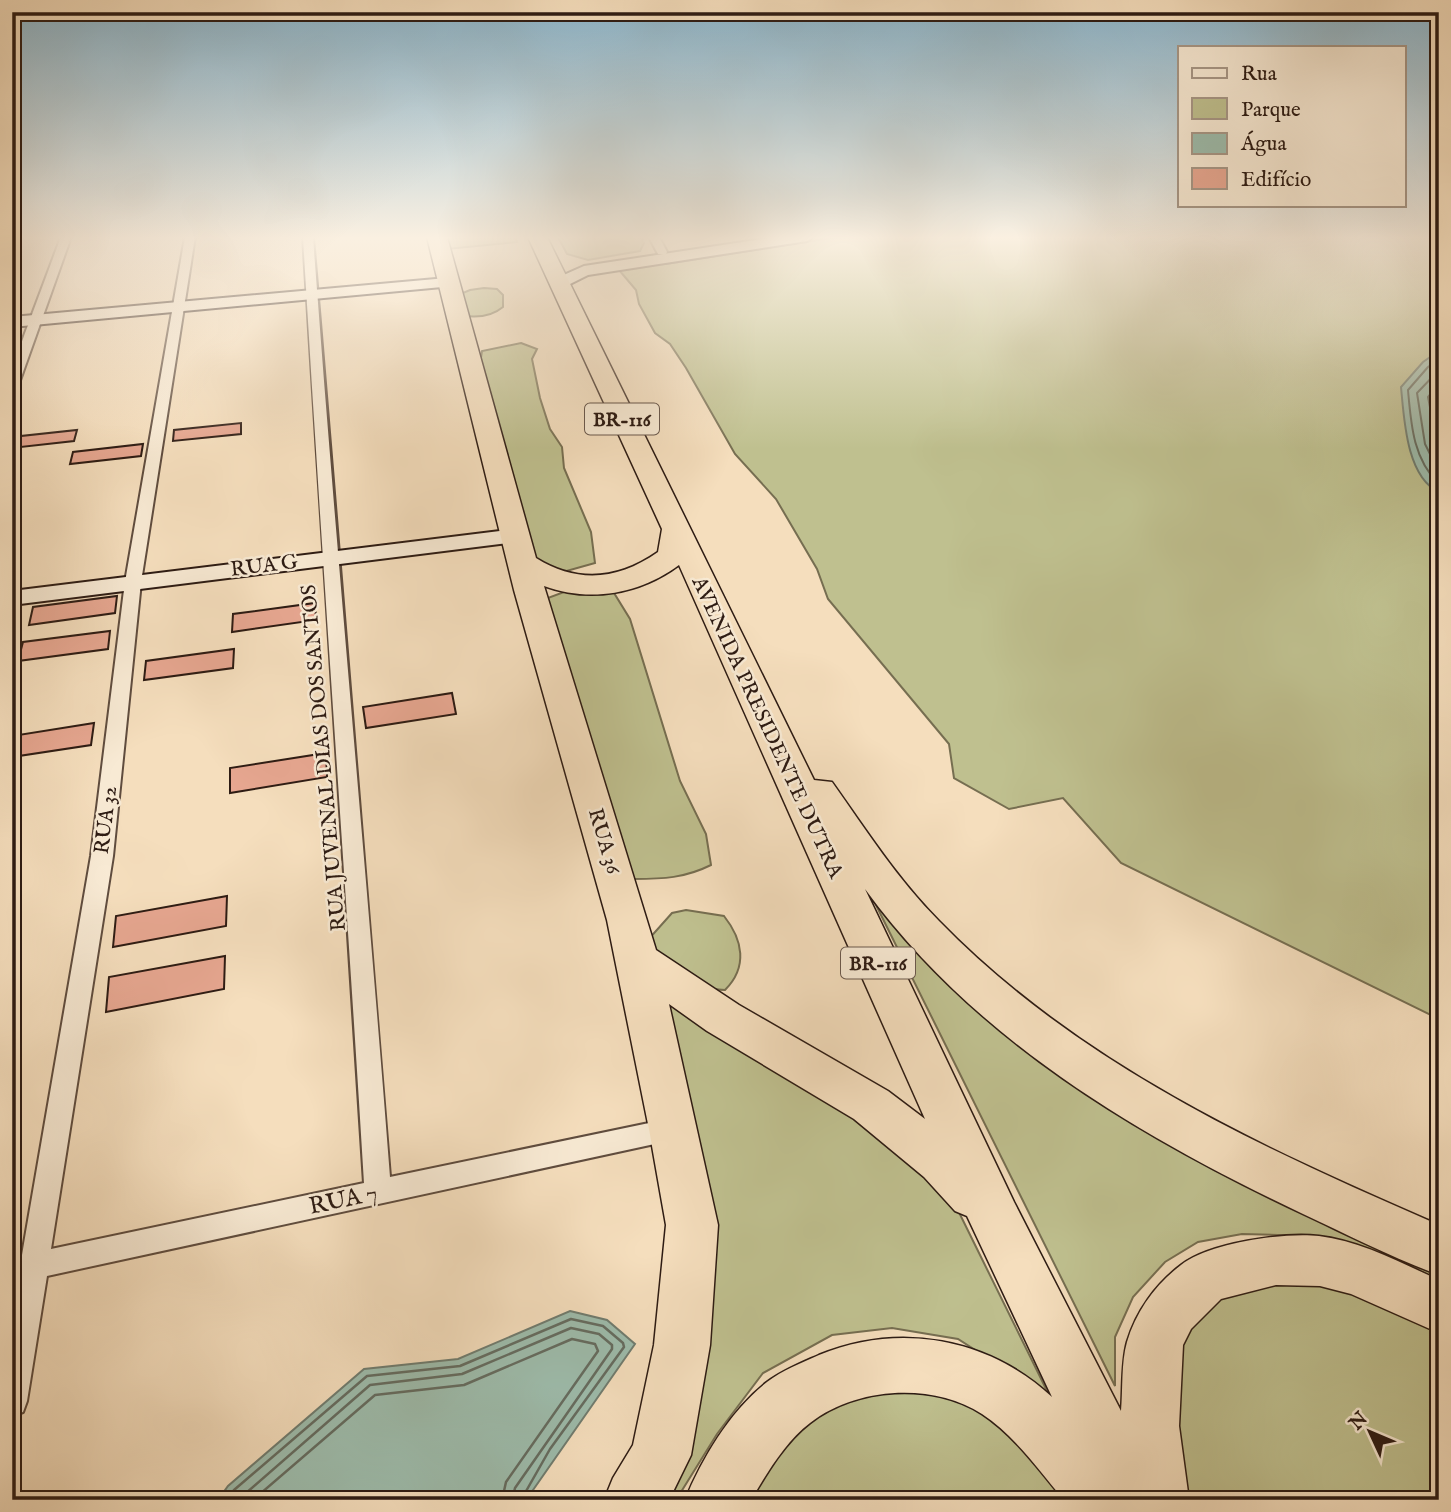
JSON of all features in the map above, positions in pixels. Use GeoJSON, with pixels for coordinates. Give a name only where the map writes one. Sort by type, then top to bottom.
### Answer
{"type":"FeatureCollection","features":[{"type":"Feature","properties":{"kind":"highway","name":"RUA 36"},"geometry":{"type":"LineString","coordinates":[[454,308],[519,549],[628,920],[692,1224],[682,1345],[648,1478]]}},
{"type":"Feature","properties":{"kind":"highway","name":"AVENIDA PRESIDENTE DUTRA"},"geometry":{"type":"LineString","coordinates":[[570,308],[761,706],[995,1219]]}},
{"type":"Feature","properties":{"kind":"highway"},"geometry":{"type":"LineString","coordinates":[[519,549],[539,576],[568,585],[602,586],[632,581],[655,571],[672,556],[675,531]]}},
{"type":"Feature","properties":{"kind":"highway"},"geometry":{"type":"LineString","coordinates":[[761,706],[886,890],[925,934],[975,983],[1083,1067],[1176,1125],[1262,1172],[1439,1251]]}},
{"type":"Feature","properties":{"kind":"highway"},"geometry":{"type":"LineString","coordinates":[[637,959],[723,1018],[871,1105],[942,1162],[995,1219]]}},
{"type":"Feature","properties":{"kind":"highway","name":"BR-116"},"geometry":{"type":"LineString","coordinates":[[995,1219],[1133,1500]]}},
{"type":"Feature","properties":{"kind":"highway"},"geometry":{"type":"LineString","coordinates":[[1158,1500],[1149,1426],[1155,1343],[1171,1310],[1202,1281],[1233,1269],[1276,1260],[1320,1261],[1358,1270],[1439,1307]]}},
{"type":"Feature","properties":{"kind":"highway"},"geometry":{"type":"LineString","coordinates":[[716,1500],[747,1450],[788,1402],[833,1377],[872,1366],[920,1365],[966,1376],[1004,1394],[1041,1429],[1104,1500]]}},
{"type":"Feature","properties":{"kind":"main road"},"geometry":{"type":"LineString","coordinates":[[12,322],[174,308]]}},
{"type":"Feature","properties":{"kind":"main road","name":"RUA G"},"geometry":{"type":"LineString","coordinates":[[12,598],[329,557],[519,549]]}},
{"type":"Feature","properties":{"kind":"street"},"geometry":{"type":"LineString","coordinates":[[12,386],[41,308]]}},
{"type":"Feature","properties":{"kind":"street","name":"RUA 32"},"geometry":{"type":"LineString","coordinates":[[12,1401],[22,1268],[102,856],[133,582],[180,308]]}},
{"type":"Feature","properties":{"kind":"street","name":"RUA JUVENAL DIAS DOS SANTOS"},"geometry":{"type":"LineString","coordinates":[[312,308],[329,557],[347,746],[378,1191]]}},
{"type":"Feature","properties":{"kind":"street","name":"RUA 7"},"geometry":{"type":"LineString","coordinates":[[22,1268],[674,1129]]}},
{"type":"Feature","properties":{"kind":"green space"},"geometry":{"type":"Polygon","coordinates":[[[455,308],[502,308],[482,316],[459,315],[455,308]]]}},
{"type":"Feature","properties":{"kind":"green space"},"geometry":{"type":"Polygon","coordinates":[[[641,308],[1439,308],[1439,1019],[1121,863],[1063,798],[1009,809],[954,778],[949,744],[828,599],[817,569],[776,499],[735,454],[686,368],[670,344],[655,333],[641,308]]]}},
{"type":"Feature","properties":{"kind":"green space"},"geometry":{"type":"Polygon","coordinates":[[[521,343],[537,349],[532,359],[540,398],[550,429],[562,447],[564,468],[591,532],[595,563],[563,572],[540,568],[525,536],[477,384],[482,351],[521,343]]]}},
{"type":"Feature","properties":{"kind":"green space"},"geometry":{"type":"Polygon","coordinates":[[[593,589],[614,593],[630,619],[680,781],[706,834],[711,865],[692,873],[655,879],[634,879],[545,599],[564,592],[593,589]]]}},
{"type":"Feature","properties":{"kind":"green space"},"geometry":{"type":"Polygon","coordinates":[[[873,899],[950,980],[1439,1267],[1439,1282],[1311,1236],[1242,1234],[1198,1242],[1165,1262],[1133,1297],[1115,1337],[1115,1386],[873,899]]]}},
{"type":"Feature","properties":{"kind":"green space"},"geometry":{"type":"Polygon","coordinates":[[[686,910],[724,916],[735,934],[739,944],[740,963],[725,990],[700,986],[680,975],[647,941],[672,913],[686,910]]]}},
{"type":"Feature","properties":{"kind":"green space"},"geometry":{"type":"Polygon","coordinates":[[[644,967],[842,1098],[945,1184],[1051,1399],[958,1339],[892,1328],[832,1335],[763,1373],[717,1434],[676,1500],[656,1500],[697,1391],[644,967]]]}},
{"type":"Feature","properties":{"kind":"green space"},"geometry":{"type":"Polygon","coordinates":[[[1294,1271],[1439,1319],[1439,1500],[1192,1500],[1176,1465],[1167,1340],[1186,1306],[1294,1271]]]}},
{"type":"Feature","properties":{"kind":"green space"},"geometry":{"type":"Polygon","coordinates":[[[863,1379],[998,1409],[1070,1500],[731,1500],[764,1444],[863,1379]]]}},
{"type":"Feature","properties":{"kind":"water"},"geometry":{"type":"Polygon","coordinates":[[[1439,351],[1439,492],[1428,484],[1413,460],[1401,387],[1423,362],[1439,351]]]}},
{"type":"Feature","properties":{"kind":"water"},"geometry":{"type":"Polygon","coordinates":[[[570,1311],[607,1320],[635,1344],[526,1500],[218,1500],[228,1486],[364,1369],[458,1359],[570,1311]]]}},
{"type":"Feature","properties":{"kind":"building"},"geometry":{"type":"Polygon","coordinates":[[[241,423],[241,434],[173,441],[174,430],[241,423]]]}},
{"type":"Feature","properties":{"kind":"building"},"geometry":{"type":"Polygon","coordinates":[[[77,430],[74,441],[12,448],[12,437],[77,430]]]}},
{"type":"Feature","properties":{"kind":"building"},"geometry":{"type":"Polygon","coordinates":[[[143,444],[141,456],[70,464],[73,452],[143,444]]]}},
{"type":"Feature","properties":{"kind":"building"},"geometry":{"type":"Polygon","coordinates":[[[117,596],[115,613],[29,625],[33,607],[117,596]]]}},
{"type":"Feature","properties":{"kind":"building"},"geometry":{"type":"Polygon","coordinates":[[[315,603],[316,620],[232,632],[233,614],[315,603]]]}},
{"type":"Feature","properties":{"kind":"building"},"geometry":{"type":"Polygon","coordinates":[[[110,631],[108,649],[18,661],[23,642],[110,631]]]}},
{"type":"Feature","properties":{"kind":"building"},"geometry":{"type":"Polygon","coordinates":[[[234,649],[233,668],[144,680],[146,661],[234,649]]]}},
{"type":"Feature","properties":{"kind":"building"},"geometry":{"type":"Polygon","coordinates":[[[452,693],[456,714],[366,728],[363,707],[452,693]]]}},
{"type":"Feature","properties":{"kind":"building"},"geometry":{"type":"Polygon","coordinates":[[[94,723],[91,745],[12,757],[12,736],[94,723]]]}},
{"type":"Feature","properties":{"kind":"building"},"geometry":{"type":"Polygon","coordinates":[[[326,753],[327,777],[230,793],[230,768],[326,753]]]}},
{"type":"Feature","properties":{"kind":"building"},"geometry":{"type":"Polygon","coordinates":[[[227,896],[226,926],[113,947],[116,916],[227,896]]]}},
{"type":"Feature","properties":{"kind":"building"},"geometry":{"type":"Polygon","coordinates":[[[225,956],[224,989],[106,1012],[109,977],[225,956]]]}}]}
